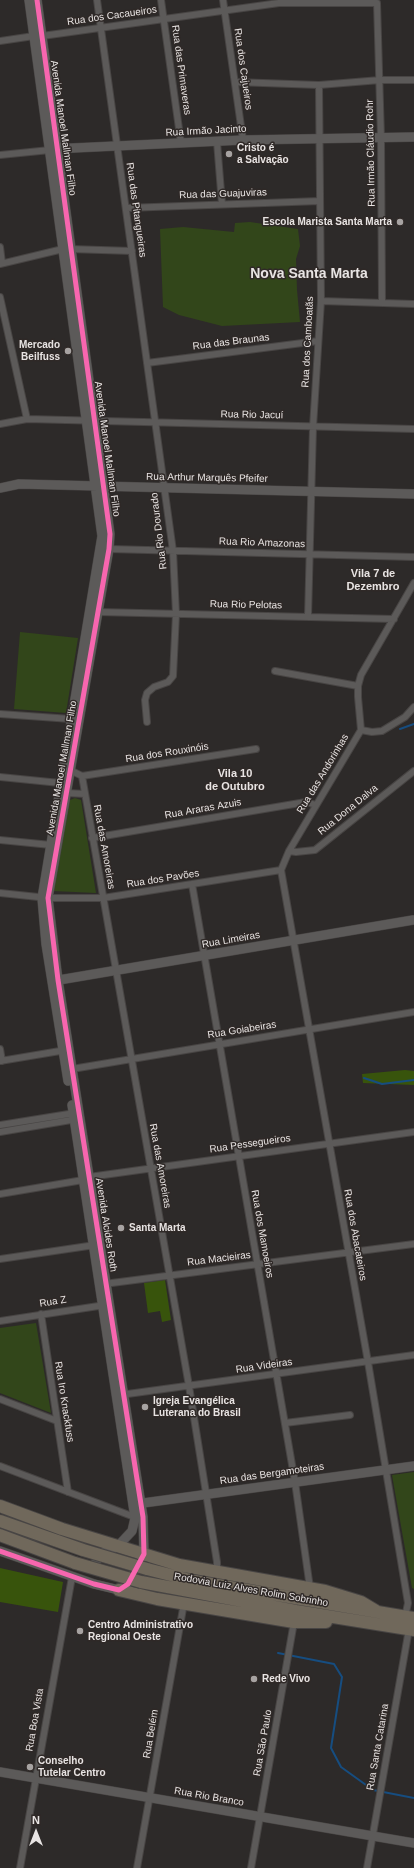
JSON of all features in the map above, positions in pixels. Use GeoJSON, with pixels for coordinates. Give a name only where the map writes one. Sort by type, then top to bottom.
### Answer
{"type":"FeatureCollection","features":[{"type":"Feature","properties":{"kind":"highway"},"geometry":{"type":"LineString","coordinates":[[0,1506],[62,1529],[179,1565],[310,1588],[362,1602],[376,1611]]}},
{"type":"Feature","properties":{"kind":"highway","name":"Rodovia Luiz Alves Rolim Sobrinho"},"geometry":{"type":"LineString","coordinates":[[0,1521],[83,1550],[194,1581],[376,1611],[411,1623]]}},
{"type":"Feature","properties":{"kind":"highway","name":"Rodovia Luiz Alves Rolim Sobrinho"},"geometry":{"type":"LineString","coordinates":[[0,1535],[76,1563],[142,1582],[209,1596],[366,1622],[411,1623]]}},
{"type":"Feature","properties":{"kind":"highway"},"geometry":{"type":"LineString","coordinates":[[118,1590],[294,1622],[366,1622]]}},
{"type":"Feature","properties":{"kind":"street","name":"Avenida Manoel Mallman Filho"},"geometry":{"type":"LineString","coordinates":[[29,0],[38,36]]}},
{"type":"Feature","properties":{"kind":"street","name":"Avenida Manoel Mallman Filho"},"geometry":{"type":"LineString","coordinates":[[37,0],[38,36],[99,486],[102,536],[71,719],[66,769],[66,794],[45,898]]}},
{"type":"Feature","properties":{"kind":"street","name":"Rua das Pitangueiras"},"geometry":{"type":"LineString","coordinates":[[97,0],[155,423]]}},
{"type":"Feature","properties":{"kind":"street","name":"Rua das Primaveras"},"geometry":{"type":"LineString","coordinates":[[161,0],[181,143]]}},
{"type":"Feature","properties":{"kind":"street","name":"Rua dos Cajueiros"},"geometry":{"type":"LineString","coordinates":[[223,0],[243,140]]}},
{"type":"Feature","properties":{"kind":"street","name":"Rua dos Cacaueiros"},"geometry":{"type":"LineString","coordinates":[[0,41],[224,12],[288,2],[377,3]]}},
{"type":"Feature","properties":{"kind":"street","name":"Rua Irmão Cláudio Rohr"},"geometry":{"type":"LineString","coordinates":[[377,3],[381,138],[382,303]]}},
{"type":"Feature","properties":{"kind":"street"},"geometry":{"type":"LineString","coordinates":[[234,82],[319,85],[380,80],[414,80]]}},
{"type":"Feature","properties":{"kind":"street","name":"Rua dos Camboatãs"},"geometry":{"type":"LineString","coordinates":[[308,617],[313,427],[321,301],[319,85]]}},
{"type":"Feature","properties":{"kind":"street","name":"Rua Irmão Jacinto"},"geometry":{"type":"LineString","coordinates":[[0,155],[53,149],[243,140],[414,137]]}},
{"type":"Feature","properties":{"kind":"street"},"geometry":{"type":"LineString","coordinates":[[217,142],[222,204]]}},
{"type":"Feature","properties":{"kind":"street","name":"Rua das Guajuviras"},"geometry":{"type":"LineString","coordinates":[[126,208],[320,201]]}},
{"type":"Feature","properties":{"kind":"street"},"geometry":{"type":"LineString","coordinates":[[0,247],[1,263],[67,249],[132,251]]}},
{"type":"Feature","properties":{"kind":"street"},"geometry":{"type":"LineString","coordinates":[[0,297],[27,419]]}},
{"type":"Feature","properties":{"kind":"street"},"geometry":{"type":"LineString","coordinates":[[321,301],[414,304]]}},
{"type":"Feature","properties":{"kind":"street","name":"Rua das Braunas"},"geometry":{"type":"LineString","coordinates":[[147,363],[318,341]]}},
{"type":"Feature","properties":{"kind":"street","name":"Rua Rio Jacuí"},"geometry":{"type":"LineString","coordinates":[[0,424],[27,419],[414,429]]}},
{"type":"Feature","properties":{"kind":"street","name":"Rua Rio Dourado"},"geometry":{"type":"LineString","coordinates":[[147,722],[145,700],[147,694],[154,687],[168,682],[173,676],[175,665],[176,614],[173,551],[155,423]]}},
{"type":"Feature","properties":{"kind":"street","name":"Rua Arthur Marquês Pfeifer"},"geometry":{"type":"LineString","coordinates":[[0,488],[19,484],[414,494]]}},
{"type":"Feature","properties":{"kind":"street","name":"Avenida Manoel Mallman Filho"},"geometry":{"type":"LineString","coordinates":[[45,898],[60,783],[66,769],[98,612],[109,549],[110,534],[99,486]]}},
{"type":"Feature","properties":{"kind":"street","name":"Rua Rio Amazonas"},"geometry":{"type":"LineString","coordinates":[[109,549],[414,557]]}},
{"type":"Feature","properties":{"kind":"street","name":"Rua das Andorinhas"},"geometry":{"type":"LineString","coordinates":[[281,870],[289,851],[361,730],[358,686],[362,675],[414,583]]}},
{"type":"Feature","properties":{"kind":"street","name":"Rua Rio Pelotas"},"geometry":{"type":"LineString","coordinates":[[98,612],[394,619]]}},
{"type":"Feature","properties":{"kind":"street"},"geometry":{"type":"LineString","coordinates":[[275,671],[358,686]]}},
{"type":"Feature","properties":{"kind":"street"},"geometry":{"type":"LineString","coordinates":[[361,730],[372,732],[382,731],[406,717],[414,707]]}},
{"type":"Feature","properties":{"kind":"street"},"geometry":{"type":"LineString","coordinates":[[0,714],[71,719]]}},
{"type":"Feature","properties":{"kind":"street","name":"Rua dos Rouxinóis"},"geometry":{"type":"LineString","coordinates":[[82,776],[256,750]]}},
{"type":"Feature","properties":{"kind":"street"},"geometry":{"type":"LineString","coordinates":[[66,769],[82,776]]}},
{"type":"Feature","properties":{"kind":"street","name":"Rua Dona Dalva"},"geometry":{"type":"LineString","coordinates":[[289,851],[296,852],[315,850],[414,771]]}},
{"type":"Feature","properties":{"kind":"street","name":"Rua das Amoreiras"},"geometry":{"type":"LineString","coordinates":[[82,776],[189,1386],[217,1562],[217,1572]]}},
{"type":"Feature","properties":{"kind":"street"},"geometry":{"type":"LineString","coordinates":[[0,777],[60,783]]}},
{"type":"Feature","properties":{"kind":"street"},"geometry":{"type":"LineString","coordinates":[[66,794],[85,794]]}},
{"type":"Feature","properties":{"kind":"street","name":"Rua Araras Azuis"},"geometry":{"type":"LineString","coordinates":[[92,838],[306,802],[316,805]]}},
{"type":"Feature","properties":{"kind":"street"},"geometry":{"type":"LineString","coordinates":[[0,840],[51,845]]}},
{"type":"Feature","properties":{"kind":"street","name":"Rua dos Pavões"},"geometry":{"type":"LineString","coordinates":[[0,893],[45,898],[103,898],[281,870]]}},
{"type":"Feature","properties":{"kind":"street","name":"Rua dos Abacateiros"},"geometry":{"type":"LineString","coordinates":[[281,870],[368,1362],[408,1603]]}},
{"type":"Feature","properties":{"kind":"street","name":"Rua dos Mamoeiros"},"geometry":{"type":"LineString","coordinates":[[192,884],[203,955],[296,1482],[310,1588]]}},
{"type":"Feature","properties":{"kind":"street","name":"Avenida Alcides Roth"},"geometry":{"type":"LineString","coordinates":[[45,898],[55,980],[144,1554]]}},
{"type":"Feature","properties":{"kind":"street","name":"Rua Limeiras"},"geometry":{"type":"LineString","coordinates":[[55,980],[413,920]]}},
{"type":"Feature","properties":{"kind":"street","name":"Rua Goiabeiras"},"geometry":{"type":"LineString","coordinates":[[72,1069],[414,1012]]}},
{"type":"Feature","properties":{"kind":"street"},"geometry":{"type":"LineString","coordinates":[[0,1049],[1,1061],[66,1050]]}},
{"type":"Feature","properties":{"kind":"street","name":"Avenida Alcides Roth"},"geometry":{"type":"LineString","coordinates":[[66,1050],[72,1069],[77,1116]]}},
{"type":"Feature","properties":{"kind":"street"},"geometry":{"type":"LineString","coordinates":[[0,1125],[77,1116]]}},
{"type":"Feature","properties":{"kind":"street"},"geometry":{"type":"LineString","coordinates":[[0,1132],[77,1116]]}},
{"type":"Feature","properties":{"kind":"street","name":"Rua Pessegueiros"},"geometry":{"type":"LineString","coordinates":[[0,1194],[150,1168],[414,1132]]}},
{"type":"Feature","properties":{"kind":"street","name":"Rua Macieiras"},"geometry":{"type":"LineString","coordinates":[[102,1285],[414,1244]]}},
{"type":"Feature","properties":{"kind":"street"},"geometry":{"type":"LineString","coordinates":[[0,1259],[97,1245]]}},
{"type":"Feature","properties":{"kind":"street","name":"Rua Z"},"geometry":{"type":"LineString","coordinates":[[0,1320],[106,1305]]}},
{"type":"Feature","properties":{"kind":"street","name":"Rua Iro Knackfuss"},"geometry":{"type":"LineString","coordinates":[[41,1314],[68,1492]]}},
{"type":"Feature","properties":{"kind":"street","name":"Rua Videiras"},"geometry":{"type":"LineString","coordinates":[[120,1395],[414,1355]]}},
{"type":"Feature","properties":{"kind":"street"},"geometry":{"type":"LineString","coordinates":[[0,1399],[57,1421]]}},
{"type":"Feature","properties":{"kind":"street"},"geometry":{"type":"LineString","coordinates":[[285,1423],[350,1416]]}},
{"type":"Feature","properties":{"kind":"street"},"geometry":{"type":"LineString","coordinates":[[0,1466],[139,1518],[132,1531],[117,1547],[101,1553],[93,1567],[72,1576]]}},
{"type":"Feature","properties":{"kind":"street","name":"Rua das Bergamoteiras"},"geometry":{"type":"LineString","coordinates":[[137,1504],[414,1466]]}},
{"type":"Feature","properties":{"kind":"street"},"geometry":{"type":"LineString","coordinates":[[0,1552],[118,1590],[128,1584],[144,1554]]}},
{"type":"Feature","properties":{"kind":"street"},"geometry":{"type":"LineString","coordinates":[[93,1567],[101,1585]]}},
{"type":"Feature","properties":{"kind":"street","name":"Rua Boa Vista"},"geometry":{"type":"LineString","coordinates":[[20,1868],[72,1576]]}},
{"type":"Feature","properties":{"kind":"street"},"geometry":{"type":"LineString","coordinates":[[408,1603],[414,1600]]}},
{"type":"Feature","properties":{"kind":"street","name":"Rua Belém"},"geometry":{"type":"LineString","coordinates":[[137,1868],[184,1603]]}},
{"type":"Feature","properties":{"kind":"street","name":"Rua Santa Catarina"},"geometry":{"type":"LineString","coordinates":[[367,1868],[411,1623],[408,1603]]}},
{"type":"Feature","properties":{"kind":"street","name":"Rua São Paulo"},"geometry":{"type":"LineString","coordinates":[[251,1868],[294,1622]]}},
{"type":"Feature","properties":{"kind":"street","name":"Rua Rio Branco"},"geometry":{"type":"LineString","coordinates":[[0,1772],[414,1844]]}},
{"type":"Feature","properties":{"kind":"green space"},"geometry":{"type":"Polygon","coordinates":[[[250,222],[298,229],[300,246],[296,259],[300,322],[222,326],[179,315],[163,307],[160,229],[183,227],[234,232],[235,223],[250,222]]]}},
{"type":"Feature","properties":{"kind":"green space"},"geometry":{"type":"Polygon","coordinates":[[[20,632],[78,638],[66,713],[14,709],[20,632]]]}},
{"type":"Feature","properties":{"kind":"green space"},"geometry":{"type":"Polygon","coordinates":[[[75,798],[81,800],[96,893],[53,891],[68,805],[70,800],[75,798]]]}},
{"type":"Feature","properties":{"kind":"green space"},"geometry":{"type":"Polygon","coordinates":[[[405,1070],[414,1071],[414,1085],[363,1083],[362,1074],[405,1070]]]}},
{"type":"Feature","properties":{"kind":"green space"},"geometry":{"type":"Polygon","coordinates":[[[165,1280],[171,1320],[162,1322],[160,1311],[148,1313],[144,1283],[165,1280]]]}},
{"type":"Feature","properties":{"kind":"green space"},"geometry":{"type":"Polygon","coordinates":[[[36,1323],[51,1413],[0,1393],[0,1328],[36,1323]]]}},
{"type":"Feature","properties":{"kind":"green space"},"geometry":{"type":"Polygon","coordinates":[[[414,1472],[414,1589],[412,1588],[392,1475],[414,1472]]]}},
{"type":"Feature","properties":{"kind":"green space"},"geometry":{"type":"Polygon","coordinates":[[[0,1568],[63,1582],[58,1612],[0,1602],[0,1568]]]}},
{"type":"Feature","properties":{"kind":"waterway"},"geometry":{"type":"LineString","coordinates":[[400,729],[414,724]]}},
{"type":"Feature","properties":{"kind":"waterway"},"geometry":{"type":"LineString","coordinates":[[364,1078],[382,1084],[414,1080]]}},
{"type":"Feature","properties":{"kind":"waterway"},"geometry":{"type":"LineString","coordinates":[[278,1653],[334,1664],[342,1677],[331,1748],[341,1767],[373,1790],[414,1798]]}},
{"type":"Feature","properties":{"kind":"cycle path"},"geometry":{"type":"LineString","coordinates":[[0,1551],[94,1584],[119,1590],[128,1584],[144,1554],[143,1517],[58,980],[48,898],[109,549],[110,534],[37,0]]}},
{"type":"Feature","properties":{"kind":"place","name":"Cristo é a Salvação"},"geometry":{"type":"Point","coordinates":[229,154]}},
{"type":"Feature","properties":{"kind":"place","name":"Escola Marista Santa Marta"},"geometry":{"type":"Point","coordinates":[400,222]}},
{"type":"Feature","properties":{"kind":"place","name":"Mercado Beilfuss"},"geometry":{"type":"Point","coordinates":[68,351]}},
{"type":"Feature","properties":{"kind":"place","name":"Santa Marta"},"geometry":{"type":"Point","coordinates":[121,1228]}},
{"type":"Feature","properties":{"kind":"place","name":"Igreja Evangélica Luterana do Brasil"},"geometry":{"type":"Point","coordinates":[145,1407]}},
{"type":"Feature","properties":{"kind":"place","name":"Centro Administrativo Regional Oeste"},"geometry":{"type":"Point","coordinates":[80,1631]}},
{"type":"Feature","properties":{"kind":"place","name":"Rede Vivo"},"geometry":{"type":"Point","coordinates":[254,1679]}},
{"type":"Feature","properties":{"kind":"place","name":"Conselho Tutelar Centro"},"geometry":{"type":"Point","coordinates":[30,1767]}},
{"type":"Feature","properties":{"kind":"district","name":"Nova Santa Marta"},"geometry":{"type":"Point","coordinates":[309,274]}},
{"type":"Feature","properties":{"kind":"district","name":"Vila 7 de Dezembro"},"geometry":{"type":"Point","coordinates":[373,580]}},
{"type":"Feature","properties":{"kind":"district","name":"Vila 10 de Outubro"},"geometry":{"type":"Point","coordinates":[235,780]}}]}
